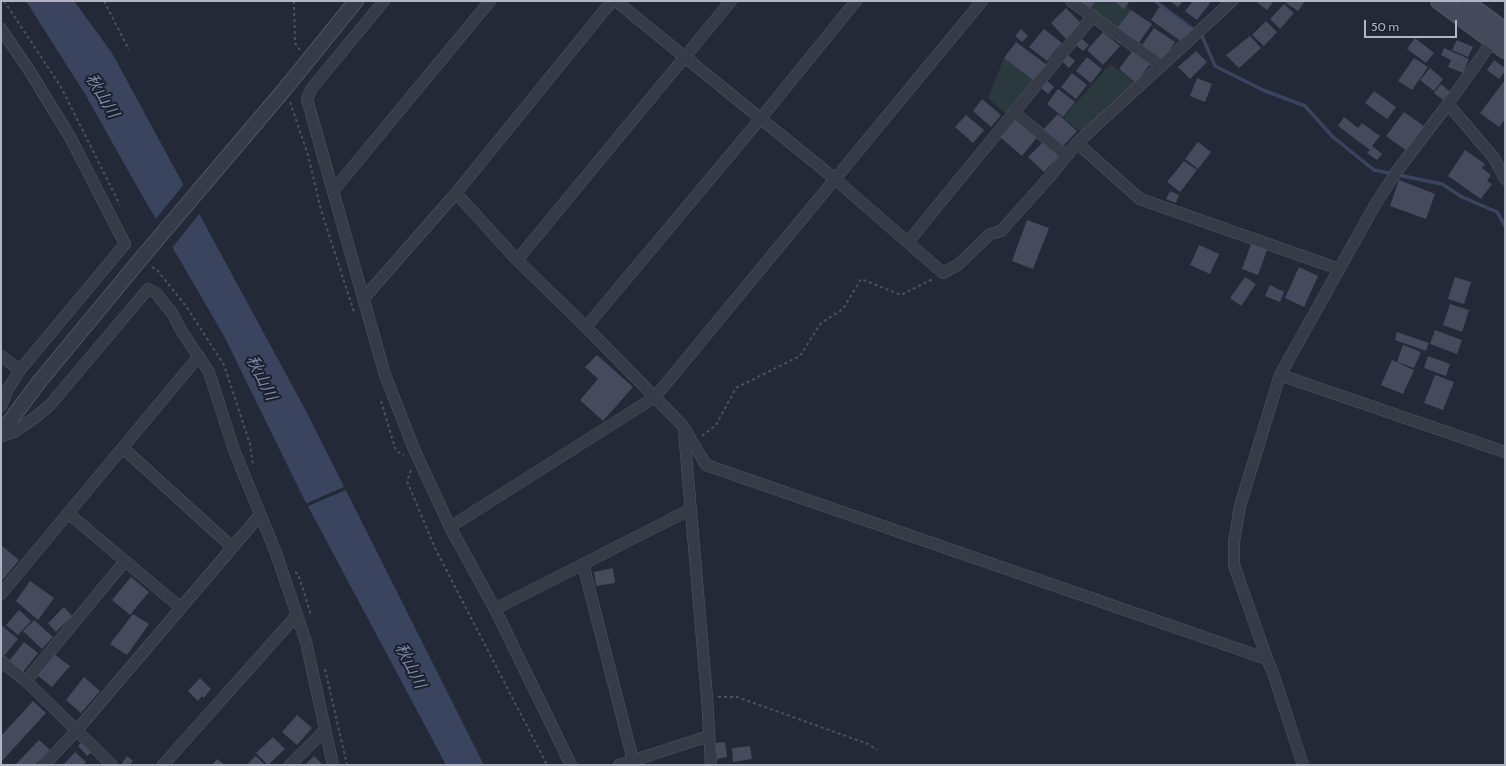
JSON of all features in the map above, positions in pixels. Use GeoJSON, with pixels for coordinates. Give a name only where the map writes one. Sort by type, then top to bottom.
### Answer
{"type":"FeatureCollection","features":[{"type":"Feature","properties":{"kind":"main road"},"geometry":{"type":"LineString","coordinates":[[1439,1],[1502,34]]}},
{"type":"Feature","properties":{"kind":"main road"},"geometry":{"type":"LineString","coordinates":[[1465,1],[1502,34]]}},
{"type":"Feature","properties":{"kind":"street"},"geometry":{"type":"LineString","coordinates":[[1,433],[39,382],[284,90],[356,1]]}},
{"type":"Feature","properties":{"kind":"street"},"geometry":{"type":"LineString","coordinates":[[384,1],[312,88],[307,99],[364,298],[384,375],[414,449],[450,527],[495,609],[571,765]]}},
{"type":"Feature","properties":{"kind":"street"},"geometry":{"type":"LineString","coordinates":[[333,191],[490,1]]}},
{"type":"Feature","properties":{"kind":"street"},"geometry":{"type":"LineString","coordinates":[[364,298],[456,193],[612,1]]}},
{"type":"Feature","properties":{"kind":"street"},"geometry":{"type":"LineString","coordinates":[[616,1],[836,179],[943,273],[959,264],[990,234],[1001,231],[1052,174],[1077,143],[1232,1]]}},
{"type":"Feature","properties":{"kind":"street"},"geometry":{"type":"LineString","coordinates":[[517,260],[731,1]]}},
{"type":"Feature","properties":{"kind":"street"},"geometry":{"type":"LineString","coordinates":[[586,327],[761,118],[856,1]]}},
{"type":"Feature","properties":{"kind":"street"},"geometry":{"type":"LineString","coordinates":[[450,527],[655,397],[982,1]]}},
{"type":"Feature","properties":{"kind":"street"},"geometry":{"type":"LineString","coordinates":[[1071,1],[1162,66]]}},
{"type":"Feature","properties":{"kind":"street"},"geometry":{"type":"LineString","coordinates":[[908,242],[1093,16]]}},
{"type":"Feature","properties":{"kind":"street"},"geometry":{"type":"LineString","coordinates":[[1,29],[29,70],[70,137],[125,244],[20,370],[8,389],[1,406]]}},
{"type":"Feature","properties":{"kind":"street"},"geometry":{"type":"LineString","coordinates":[[1303,765],[1273,673],[1234,564],[1234,542],[1240,506],[1280,375],[1375,205],[1397,171],[1502,34]]}},
{"type":"Feature","properties":{"kind":"street"},"geometry":{"type":"LineString","coordinates":[[1448,104],[1494,158],[1505,179]]}},
{"type":"Feature","properties":{"kind":"street"},"geometry":{"type":"LineString","coordinates":[[1014,112],[1067,156]]}},
{"type":"Feature","properties":{"kind":"street"},"geometry":{"type":"LineString","coordinates":[[1077,143],[1140,199],[1339,269]]}},
{"type":"Feature","properties":{"kind":"street"},"geometry":{"type":"LineString","coordinates":[[456,193],[517,260],[586,327],[683,426],[706,465],[1267,659]]}},
{"type":"Feature","properties":{"kind":"street"},"geometry":{"type":"LineString","coordinates":[[1,436],[14,432],[50,405],[148,289],[156,293],[172,313],[182,332],[209,372],[234,450],[276,553],[306,642],[333,765]]}},
{"type":"Feature","properties":{"kind":"street"},"geometry":{"type":"LineString","coordinates":[[1,356],[20,370]]}},
{"type":"Feature","properties":{"kind":"street"},"geometry":{"type":"LineString","coordinates":[[1,594],[199,356]]}},
{"type":"Feature","properties":{"kind":"street"},"geometry":{"type":"LineString","coordinates":[[1280,375],[1505,452]]}},
{"type":"Feature","properties":{"kind":"street"},"geometry":{"type":"LineString","coordinates":[[683,426],[707,697],[711,765]]}},
{"type":"Feature","properties":{"kind":"street"},"geometry":{"type":"LineString","coordinates":[[123,448],[232,547]]}},
{"type":"Feature","properties":{"kind":"street"},"geometry":{"type":"LineString","coordinates":[[495,609],[691,509]]}},
{"type":"Feature","properties":{"kind":"street"},"geometry":{"type":"LineString","coordinates":[[68,513],[181,608]]}},
{"type":"Feature","properties":{"kind":"street"},"geometry":{"type":"LineString","coordinates":[[44,765],[77,730],[260,515]]}},
{"type":"Feature","properties":{"kind":"street"},"geometry":{"type":"LineString","coordinates":[[26,681],[125,561]]}},
{"type":"Feature","properties":{"kind":"street"},"geometry":{"type":"LineString","coordinates":[[583,564],[633,760]]}},
{"type":"Feature","properties":{"kind":"street"},"geometry":{"type":"LineString","coordinates":[[163,765],[297,615]]}},
{"type":"Feature","properties":{"kind":"street"},"geometry":{"type":"LineString","coordinates":[[1,661],[26,681],[112,765]]}},
{"type":"Feature","properties":{"kind":"street"},"geometry":{"type":"LineString","coordinates":[[290,765],[325,730]]}},
{"type":"Feature","properties":{"kind":"street"},"geometry":{"type":"LineString","coordinates":[[619,765],[709,736]]}},
{"type":"Feature","properties":{"kind":"path"},"geometry":{"type":"LineString","coordinates":[[4,1],[61,87],[122,210]]}},
{"type":"Feature","properties":{"kind":"path"},"geometry":{"type":"LineString","coordinates":[[104,1],[129,50]]}},
{"type":"Feature","properties":{"kind":"path"},"geometry":{"type":"LineString","coordinates":[[294,1],[295,43],[301,52]]}},
{"type":"Feature","properties":{"kind":"path"},"geometry":{"type":"LineString","coordinates":[[693,442],[716,425],[736,388],[800,356],[821,323],[844,309],[862,278],[901,295],[943,273]]}},
{"type":"Feature","properties":{"kind":"path"},"geometry":{"type":"LineString","coordinates":[[707,697],[737,697],[868,744],[877,750]]}},
{"type":"Feature","properties":{"kind":"shaded area"},"geometry":{"type":"Polygon","coordinates":[[[1096,1],[1119,1],[1131,10],[1117,28],[1090,9],[1096,1]]]}},
{"type":"Feature","properties":{"kind":"shaded area"},"geometry":{"type":"Polygon","coordinates":[[[1004,58],[1034,81],[1007,115],[988,98],[1004,58]]]}},
{"type":"Feature","properties":{"kind":"shaded area"},"geometry":{"type":"Polygon","coordinates":[[[1110,64],[1136,83],[1081,132],[1063,118],[1110,64]]]}},
{"type":"Feature","properties":{"kind":"water","name":"秋山川"},"geometry":{"type":"Polygon","coordinates":[[[26,1],[74,1],[112,53],[306,411],[484,765],[446,765],[303,497],[224,336],[85,94],[26,1]]]}},
{"type":"Feature","properties":{"kind":"pier"},"geometry":{"type":"Polygon","coordinates":[[[185,183],[201,212],[171,249],[154,221],[185,183]]]}},
{"type":"Feature","properties":{"kind":"pier"},"geometry":{"type":"Polygon","coordinates":[[[346,486],[348,489],[306,507],[305,504],[346,486]]]}},
{"type":"Feature","properties":{"kind":"building"},"geometry":{"type":"Polygon","coordinates":[[[1078,1],[1096,1],[1090,9],[1078,1]]]}},
{"type":"Feature","properties":{"kind":"building"},"geometry":{"type":"Polygon","coordinates":[[[1114,1],[1130,1],[1124,9],[1114,1]]]}},
{"type":"Feature","properties":{"kind":"building"},"geometry":{"type":"Polygon","coordinates":[[[1170,1],[1183,1],[1178,7],[1170,1]]]}},
{"type":"Feature","properties":{"kind":"building"},"geometry":{"type":"Polygon","coordinates":[[[1193,1],[1208,1],[1210,3],[1197,20],[1185,11],[1193,1]]]}},
{"type":"Feature","properties":{"kind":"building"},"geometry":{"type":"Polygon","coordinates":[[[1255,1],[1274,1],[1267,10],[1255,1]]]}},
{"type":"Feature","properties":{"kind":"building"},"geometry":{"type":"Polygon","coordinates":[[[1287,1],[1305,1],[1298,11],[1286,3],[1287,1]]]}},
{"type":"Feature","properties":{"kind":"building"},"geometry":{"type":"Polygon","coordinates":[[[1284,4],[1294,13],[1280,29],[1270,19],[1284,4]]]}},
{"type":"Feature","properties":{"kind":"building"},"geometry":{"type":"Polygon","coordinates":[[[1160,6],[1192,29],[1182,42],[1151,20],[1160,6]]]}},
{"type":"Feature","properties":{"kind":"building"},"geometry":{"type":"Polygon","coordinates":[[[1066,8],[1081,23],[1066,39],[1051,23],[1066,8]]]}},
{"type":"Feature","properties":{"kind":"building"},"geometry":{"type":"Polygon","coordinates":[[[1131,10],[1152,24],[1138,44],[1117,28],[1131,10]]]}},
{"type":"Feature","properties":{"kind":"building"},"geometry":{"type":"Polygon","coordinates":[[[1266,21],[1277,32],[1264,46],[1252,35],[1266,21]]]}},
{"type":"Feature","properties":{"kind":"building"},"geometry":{"type":"Polygon","coordinates":[[[1154,28],[1175,42],[1163,60],[1142,45],[1154,28]]]}},
{"type":"Feature","properties":{"kind":"building"},"geometry":{"type":"Polygon","coordinates":[[[1021,29],[1028,36],[1022,42],[1015,36],[1021,29]]]}},
{"type":"Feature","properties":{"kind":"building"},"geometry":{"type":"Polygon","coordinates":[[[1044,29],[1062,43],[1047,61],[1029,47],[1044,29]]]}},
{"type":"Feature","properties":{"kind":"building"},"geometry":{"type":"Polygon","coordinates":[[[1103,32],[1120,46],[1103,65],[1087,50],[1103,32]]]}},
{"type":"Feature","properties":{"kind":"building"},"geometry":{"type":"Polygon","coordinates":[[[1250,36],[1261,48],[1239,68],[1226,55],[1250,36]]]}},
{"type":"Feature","properties":{"kind":"building"},"geometry":{"type":"Polygon","coordinates":[[[1415,38],[1434,53],[1426,63],[1407,49],[1415,38]]]}},
{"type":"Feature","properties":{"kind":"building"},"geometry":{"type":"Polygon","coordinates":[[[1082,39],[1089,45],[1083,51],[1076,45],[1082,39]]]}},
{"type":"Feature","properties":{"kind":"building"},"geometry":{"type":"Polygon","coordinates":[[[1457,40],[1473,47],[1468,57],[1452,50],[1457,40]]]}},
{"type":"Feature","properties":{"kind":"building"},"geometry":{"type":"Polygon","coordinates":[[[1016,42],[1047,65],[1034,81],[1004,58],[1016,42]]]}},
{"type":"Feature","properties":{"kind":"building"},"geometry":{"type":"Polygon","coordinates":[[[1444,48],[1469,59],[1463,73],[1448,67],[1451,60],[1441,55],[1444,48]]]}},
{"type":"Feature","properties":{"kind":"building"},"geometry":{"type":"Polygon","coordinates":[[[1134,49],[1151,63],[1136,83],[1119,69],[1134,49]]]}},
{"type":"Feature","properties":{"kind":"building"},"geometry":{"type":"Polygon","coordinates":[[[1196,51],[1207,62],[1190,79],[1178,67],[1196,51]]]}},
{"type":"Feature","properties":{"kind":"building"},"geometry":{"type":"Polygon","coordinates":[[[1068,55],[1075,61],[1069,68],[1062,61],[1068,55]]]}},
{"type":"Feature","properties":{"kind":"building"},"geometry":{"type":"Polygon","coordinates":[[[1087,57],[1102,69],[1091,83],[1076,71],[1087,57]]]}},
{"type":"Feature","properties":{"kind":"building"},"geometry":{"type":"Polygon","coordinates":[[[1414,58],[1428,67],[1412,90],[1398,81],[1414,58]]]}},
{"type":"Feature","properties":{"kind":"building"},"geometry":{"type":"Polygon","coordinates":[[[1494,60],[1505,68],[1505,71],[1499,79],[1487,70],[1494,60]]]}},
{"type":"Feature","properties":{"kind":"building"},"geometry":{"type":"Polygon","coordinates":[[[1430,68],[1443,79],[1434,91],[1420,80],[1430,68]]]}},
{"type":"Feature","properties":{"kind":"building"},"geometry":{"type":"Polygon","coordinates":[[[1072,73],[1087,85],[1076,99],[1061,87],[1072,73]]]}},
{"type":"Feature","properties":{"kind":"building"},"geometry":{"type":"Polygon","coordinates":[[[1197,78],[1212,84],[1205,102],[1190,96],[1197,78]]]}},
{"type":"Feature","properties":{"kind":"building"},"geometry":{"type":"Polygon","coordinates":[[[1505,80],[1505,119],[1499,127],[1480,113],[1505,80]]]}},
{"type":"Feature","properties":{"kind":"building"},"geometry":{"type":"Polygon","coordinates":[[[1047,81],[1054,87],[1048,94],[1041,88],[1047,81]]]}},
{"type":"Feature","properties":{"kind":"building"},"geometry":{"type":"Polygon","coordinates":[[[1441,84],[1450,92],[1443,100],[1434,93],[1441,84]]]}},
{"type":"Feature","properties":{"kind":"building"},"geometry":{"type":"Polygon","coordinates":[[[1058,89],[1075,102],[1063,117],[1047,104],[1058,89]]]}},
{"type":"Feature","properties":{"kind":"building"},"geometry":{"type":"Polygon","coordinates":[[[1374,91],[1396,107],[1387,119],[1365,103],[1374,91]]]}},
{"type":"Feature","properties":{"kind":"building"},"geometry":{"type":"Polygon","coordinates":[[[982,99],[1001,115],[991,127],[973,111],[982,99]]]}},
{"type":"Feature","properties":{"kind":"building"},"geometry":{"type":"Polygon","coordinates":[[[1404,112],[1424,126],[1407,151],[1386,136],[1404,112]]]}},
{"type":"Feature","properties":{"kind":"building"},"geometry":{"type":"Polygon","coordinates":[[[1058,114],[1077,131],[1062,147],[1041,132],[1058,114]]]}},
{"type":"Feature","properties":{"kind":"building"},"geometry":{"type":"Polygon","coordinates":[[[966,115],[984,130],[973,143],[955,127],[966,115]]]}},
{"type":"Feature","properties":{"kind":"building"},"geometry":{"type":"Polygon","coordinates":[[[1344,117],[1358,128],[1362,123],[1380,136],[1372,146],[1382,154],[1377,160],[1367,153],[1370,150],[1338,126],[1344,117]]]}},
{"type":"Feature","properties":{"kind":"building"},"geometry":{"type":"Polygon","coordinates":[[[1014,118],[1038,136],[1022,156],[1000,137],[1014,118]]]}},
{"type":"Feature","properties":{"kind":"building"},"geometry":{"type":"Polygon","coordinates":[[[1045,140],[1061,154],[1044,172],[1028,157],[1045,140]]]}},
{"type":"Feature","properties":{"kind":"building"},"geometry":{"type":"Polygon","coordinates":[[[1198,142],[1211,152],[1198,169],[1185,159],[1198,142]]]}},
{"type":"Feature","properties":{"kind":"building"},"geometry":{"type":"Polygon","coordinates":[[[1465,150],[1485,164],[1482,168],[1491,175],[1487,181],[1492,184],[1481,199],[1448,176],[1465,150]]]}},
{"type":"Feature","properties":{"kind":"building"},"geometry":{"type":"Polygon","coordinates":[[[1184,161],[1197,170],[1180,192],[1167,182],[1184,161]]]}},
{"type":"Feature","properties":{"kind":"building"},"geometry":{"type":"Polygon","coordinates":[[[1399,180],[1435,194],[1426,219],[1390,206],[1399,180]]]}},
{"type":"Feature","properties":{"kind":"building"},"geometry":{"type":"Polygon","coordinates":[[[1170,191],[1179,195],[1176,203],[1166,199],[1170,191]]]}},
{"type":"Feature","properties":{"kind":"building"},"geometry":{"type":"Polygon","coordinates":[[[1027,220],[1049,228],[1033,269],[1012,261],[1027,220]]]}},
{"type":"Feature","properties":{"kind":"building"},"geometry":{"type":"Polygon","coordinates":[[[1251,244],[1267,250],[1258,275],[1242,269],[1251,244]]]}},
{"type":"Feature","properties":{"kind":"building"},"geometry":{"type":"Polygon","coordinates":[[[1199,245],[1219,254],[1210,274],[1190,265],[1199,245]]]}},
{"type":"Feature","properties":{"kind":"building"},"geometry":{"type":"Polygon","coordinates":[[[1299,267],[1318,276],[1304,307],[1285,298],[1299,267]]]}},
{"type":"Feature","properties":{"kind":"building"},"geometry":{"type":"Polygon","coordinates":[[[1245,277],[1256,284],[1241,306],[1230,298],[1245,277]]]}},
{"type":"Feature","properties":{"kind":"building"},"geometry":{"type":"Polygon","coordinates":[[[1455,277],[1471,282],[1464,304],[1448,299],[1455,277]]]}},
{"type":"Feature","properties":{"kind":"building"},"geometry":{"type":"Polygon","coordinates":[[[1270,285],[1284,292],[1280,302],[1265,296],[1270,285]]]}},
{"type":"Feature","properties":{"kind":"building"},"geometry":{"type":"Polygon","coordinates":[[[1450,304],[1469,310],[1462,332],[1443,325],[1450,304]]]}},
{"type":"Feature","properties":{"kind":"building"},"geometry":{"type":"Polygon","coordinates":[[[1435,330],[1462,340],[1457,354],[1430,344],[1435,330]]]}},
{"type":"Feature","properties":{"kind":"building"},"geometry":{"type":"Polygon","coordinates":[[[1397,332],[1429,343],[1426,351],[1395,340],[1397,332]]]}},
{"type":"Feature","properties":{"kind":"building"},"geometry":{"type":"Polygon","coordinates":[[[1403,345],[1421,352],[1414,368],[1397,362],[1403,345]]]}},
{"type":"Feature","properties":{"kind":"building"},"geometry":{"type":"Polygon","coordinates":[[[597,355],[633,387],[603,421],[580,400],[598,379],[585,367],[597,355]]]}},
{"type":"Feature","properties":{"kind":"building"},"geometry":{"type":"Polygon","coordinates":[[[1428,356],[1450,364],[1446,376],[1424,368],[1428,356]]]}},
{"type":"Feature","properties":{"kind":"building"},"geometry":{"type":"Polygon","coordinates":[[[1392,360],[1414,370],[1403,394],[1381,385],[1392,360]]]}},
{"type":"Feature","properties":{"kind":"building"},"geometry":{"type":"Polygon","coordinates":[[[1435,375],[1454,382],[1443,410],[1424,403],[1435,375]]]}},
{"type":"Feature","properties":{"kind":"building"},"geometry":{"type":"Polygon","coordinates":[[[1,545],[19,560],[1,582],[1,545]]]}},
{"type":"Feature","properties":{"kind":"building"},"geometry":{"type":"Polygon","coordinates":[[[613,568],[615,583],[596,586],[594,572],[613,568]]]}},
{"type":"Feature","properties":{"kind":"building"},"geometry":{"type":"Polygon","coordinates":[[[131,577],[149,592],[130,615],[112,600],[131,577]]]}},
{"type":"Feature","properties":{"kind":"building"},"geometry":{"type":"Polygon","coordinates":[[[30,581],[54,598],[38,620],[16,601],[30,581]]]}},
{"type":"Feature","properties":{"kind":"building"},"geometry":{"type":"Polygon","coordinates":[[[64,607],[72,616],[56,632],[48,623],[64,607]]]}},
{"type":"Feature","properties":{"kind":"building"},"geometry":{"type":"Polygon","coordinates":[[[19,610],[31,621],[18,635],[6,625],[19,610]]]}},
{"type":"Feature","properties":{"kind":"building"},"geometry":{"type":"Polygon","coordinates":[[[133,614],[149,624],[127,655],[110,644],[133,614]]]}},
{"type":"Feature","properties":{"kind":"building"},"geometry":{"type":"Polygon","coordinates":[[[34,620],[53,637],[42,649],[23,631],[34,620]]]}},
{"type":"Feature","properties":{"kind":"building"},"geometry":{"type":"Polygon","coordinates":[[[1,625],[18,639],[3,657],[1,655],[1,625]]]}},
{"type":"Feature","properties":{"kind":"building"},"geometry":{"type":"Polygon","coordinates":[[[24,642],[38,653],[23,672],[9,661],[24,642]]]}},
{"type":"Feature","properties":{"kind":"building"},"geometry":{"type":"Polygon","coordinates":[[[54,654],[70,666],[52,687],[37,675],[54,654]]]}},
{"type":"Feature","properties":{"kind":"building"},"geometry":{"type":"Polygon","coordinates":[[[84,677],[100,691],[81,713],[66,700],[84,677]]]}},
{"type":"Feature","properties":{"kind":"building"},"geometry":{"type":"Polygon","coordinates":[[[200,678],[211,689],[204,698],[202,696],[198,701],[188,691],[200,678]]]}},
{"type":"Feature","properties":{"kind":"building"},"geometry":{"type":"Polygon","coordinates":[[[33,701],[46,713],[1,762],[1,736],[33,701]]]}},
{"type":"Feature","properties":{"kind":"building"},"geometry":{"type":"Polygon","coordinates":[[[297,715],[312,728],[297,745],[282,732],[297,715]]]}},
{"type":"Feature","properties":{"kind":"building"},"geometry":{"type":"Polygon","coordinates":[[[273,737],[285,749],[268,765],[256,753],[273,737]]]}},
{"type":"Feature","properties":{"kind":"building"},"geometry":{"type":"Polygon","coordinates":[[[39,740],[50,750],[35,765],[16,764],[39,740]]]}},
{"type":"Feature","properties":{"kind":"building"},"geometry":{"type":"Polygon","coordinates":[[[82,742],[91,753],[87,756],[78,746],[82,742]]]}},
{"type":"Feature","properties":{"kind":"building"},"geometry":{"type":"Polygon","coordinates":[[[725,742],[727,757],[717,759],[715,743],[725,742]]]}},
{"type":"Feature","properties":{"kind":"building"},"geometry":{"type":"Polygon","coordinates":[[[750,746],[752,759],[733,762],[732,748],[750,746]]]}},
{"type":"Feature","properties":{"kind":"building"},"geometry":{"type":"Polygon","coordinates":[[[75,752],[86,762],[83,765],[64,764],[75,752]]]}},
{"type":"Feature","properties":{"kind":"building"},"geometry":{"type":"Polygon","coordinates":[[[127,756],[133,761],[130,765],[125,765],[122,763],[127,756]]]}},
{"type":"Feature","properties":{"kind":"building"},"geometry":{"type":"Polygon","coordinates":[[[255,756],[257,757],[265,765],[247,765],[255,756]]]}},
{"type":"Feature","properties":{"kind":"building"},"geometry":{"type":"Polygon","coordinates":[[[314,756],[323,765],[305,765],[314,756]]]}},
{"type":"Feature","properties":{"kind":"building"},"geometry":{"type":"Polygon","coordinates":[[[217,759],[225,765],[212,765],[217,759]]]}},
{"type":"Feature","properties":{"kind":"waterway"},"geometry":{"type":"LineString","coordinates":[[1155,1],[1202,36],[1215,66],[1263,90],[1305,106],[1333,137],[1374,170],[1442,184],[1462,197],[1497,212],[1505,226]]}}]}
